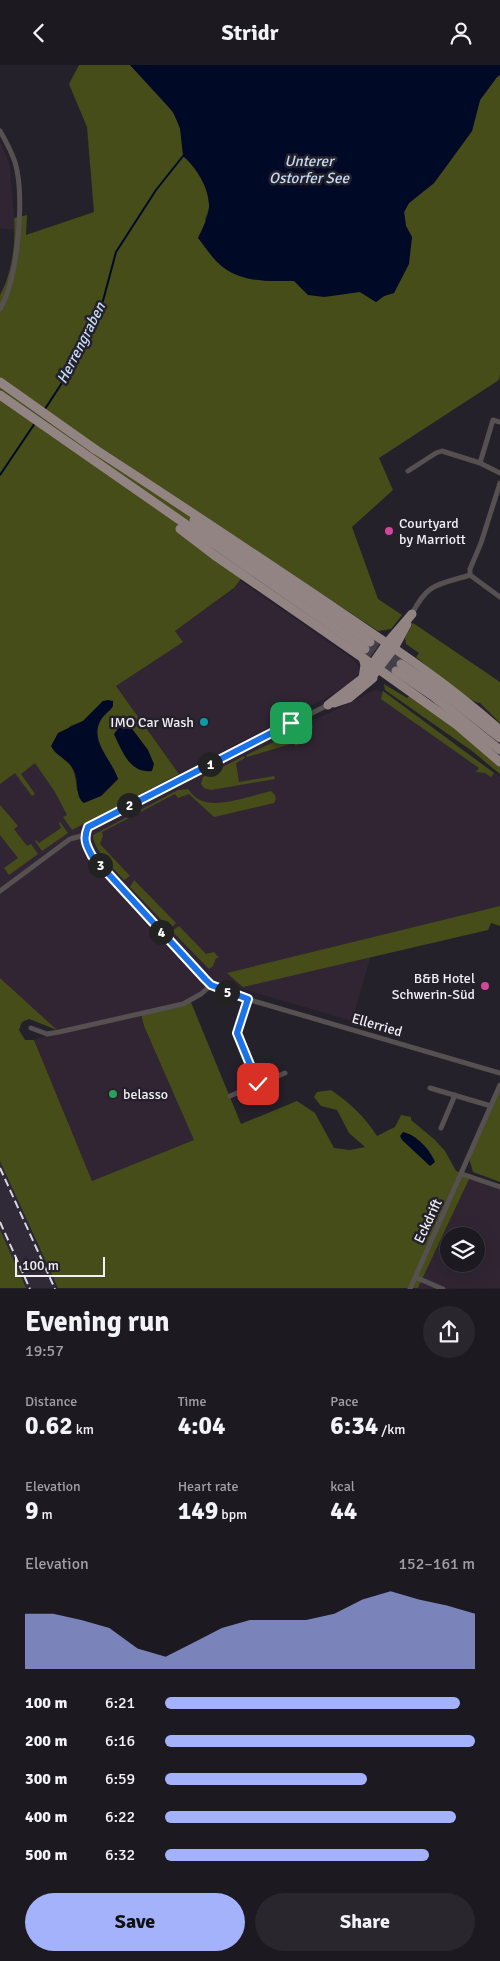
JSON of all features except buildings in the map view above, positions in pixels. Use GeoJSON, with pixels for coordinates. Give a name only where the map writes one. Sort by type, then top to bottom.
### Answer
{"type":"FeatureCollection","features":[{"type":"Feature","properties":{"kind":"highway"},"geometry":{"type":"LineString","coordinates":[[0,381],[369,647]]}},
{"type":"Feature","properties":{"kind":"highway"},"geometry":{"type":"LineString","coordinates":[[0,395],[86,455],[111,478],[214,555],[369,647],[385,653],[403,654],[473,706],[500,730]]}},
{"type":"Feature","properties":{"kind":"highway"},"geometry":{"type":"LineString","coordinates":[[365,680],[412,614]]}},
{"type":"Feature","properties":{"kind":"highway"},"geometry":{"type":"LineString","coordinates":[[365,680],[365,665],[369,647],[384,639],[385,653],[395,670],[500,761]]}},
{"type":"Feature","properties":{"kind":"highway"},"geometry":{"type":"LineString","coordinates":[[395,670],[440,702],[500,750]]}},
{"type":"Feature","properties":{"kind":"highway"},"geometry":{"type":"LineString","coordinates":[[328,705],[365,680],[395,670],[440,691],[500,738]]}},
{"type":"Feature","properties":{"kind":"street"},"geometry":{"type":"LineString","coordinates":[[0,131],[8,144],[15,163],[20,226],[14,267],[0,309]]}},
{"type":"Feature","properties":{"kind":"street"},"geometry":{"type":"LineString","coordinates":[[480,463],[493,420],[500,422]]}},
{"type":"Feature","properties":{"kind":"street"},"geometry":{"type":"LineString","coordinates":[[408,471],[442,451],[480,463],[500,473]]}},
{"type":"Feature","properties":{"kind":"street"},"geometry":{"type":"LineString","coordinates":[[470,575],[470,569],[481,543],[500,483]]}},
{"type":"Feature","properties":{"kind":"street"},"geometry":{"type":"LineString","coordinates":[[470,575],[500,597]]}},
{"type":"Feature","properties":{"kind":"street"},"geometry":{"type":"LineString","coordinates":[[412,614],[420,598],[427,590],[470,575]]}},
{"type":"Feature","properties":{"kind":"street"},"geometry":{"type":"LineString","coordinates":[[0,891],[70,839],[85,835],[88,827],[328,705]]}},
{"type":"Feature","properties":{"kind":"street","name":"Ellerried"},"geometry":{"type":"LineString","coordinates":[[85,835],[86,845],[92,856],[211,985],[248,999],[500,1073]]}},
{"type":"Feature","properties":{"kind":"street"},"geometry":{"type":"LineString","coordinates":[[31,1028],[47,1034],[174,1006],[196,997],[211,985]]}},
{"type":"Feature","properties":{"kind":"street"},"geometry":{"type":"LineString","coordinates":[[248,999],[237,1033],[258,1084]]}},
{"type":"Feature","properties":{"kind":"street"},"geometry":{"type":"LineString","coordinates":[[230,1095],[285,1073]]}},
{"type":"Feature","properties":{"kind":"street","name":"Eckdrift"},"geometry":{"type":"LineString","coordinates":[[410,1289],[500,1085]]}},
{"type":"Feature","properties":{"kind":"street"},"geometry":{"type":"LineString","coordinates":[[430,1087],[491,1106]]}},
{"type":"Feature","properties":{"kind":"street"},"geometry":{"type":"LineString","coordinates":[[441,1128],[455,1095]]}},
{"type":"Feature","properties":{"kind":"street"},"geometry":{"type":"LineString","coordinates":[[462,1174],[500,1187]]}},
{"type":"Feature","properties":{"kind":"street"},"geometry":{"type":"LineString","coordinates":[[415,1277],[443,1289]]}},
{"type":"Feature","properties":{"kind":"shaded area"},"geometry":{"type":"Polygon","coordinates":[[[0,141],[10,166],[15,230],[0,228],[0,141]]]}},
{"type":"Feature","properties":{"kind":"shaded area"},"geometry":{"type":"Polygon","coordinates":[[[239,580],[353,659],[358,665],[359,672],[355,680],[337,692],[179,774],[116,686],[183,642],[175,631],[234,589],[239,580]]]}},
{"type":"Feature","properties":{"kind":"shaded area"},"geometry":{"type":"Polygon","coordinates":[[[375,690],[383,691],[500,777],[500,906],[376,937],[352,1021],[223,983],[211,985],[183,1004],[141,1013],[144,1026],[195,1140],[92,1181],[34,1040],[58,1032],[0,978],[0,760],[29,737],[90,829],[304,722],[317,719],[375,690]]]}},
{"type":"Feature","properties":{"kind":"shaded area"},"geometry":{"type":"Polygon","coordinates":[[[0,1161],[58,1288],[26,1288],[0,1230],[0,1161]]]}},
{"type":"Feature","properties":{"kind":"shaded area"},"geometry":{"type":"Polygon","coordinates":[[[470,1177],[500,1190],[500,1288],[418,1289],[440,1242],[440,1272],[485,1272],[485,1227],[447,1227],[470,1177]]]}},
{"type":"Feature","properties":{"kind":"green space"},"geometry":{"type":"Polygon","coordinates":[[[79,65],[130,65],[160,95],[177,120],[182,136],[183,156],[197,172],[204,184],[208,197],[209,206],[205,220],[264,281],[294,281],[360,292],[376,302],[384,296],[394,293],[412,237],[406,226],[404,212],[409,203],[434,183],[472,131],[480,100],[500,75],[499,380],[379,458],[393,490],[352,527],[378,599],[402,615],[391,629],[378,631],[260,553],[234,588],[175,631],[183,642],[116,686],[179,774],[72,830],[63,817],[67,815],[55,792],[35,763],[21,774],[35,794],[32,796],[15,773],[0,784],[0,295],[8,277],[12,258],[14,218],[27,215],[26,235],[94,212],[87,127],[69,84],[79,65]],[[103,701],[83,721],[70,726],[54,751],[72,767],[77,791],[101,796],[118,779],[98,738],[100,722],[106,714],[103,701]]]}},
{"type":"Feature","properties":{"kind":"green space"},"geometry":{"type":"Polygon","coordinates":[[[413,623],[500,682],[500,723],[480,703],[458,691],[416,657],[419,653],[406,644],[405,638],[413,623]]]}},
{"type":"Feature","properties":{"kind":"green space"},"geometry":{"type":"Polygon","coordinates":[[[384,684],[407,698],[409,696],[423,702],[500,765],[500,774],[472,751],[385,690],[384,684]]]}},
{"type":"Feature","properties":{"kind":"green space"},"geometry":{"type":"Polygon","coordinates":[[[383,691],[494,773],[491,777],[485,773],[476,772],[479,768],[381,699],[383,691]]]}},
{"type":"Feature","properties":{"kind":"green space"},"geometry":{"type":"Polygon","coordinates":[[[312,723],[313,728],[298,737],[300,744],[295,746],[294,743],[247,757],[246,755],[285,737],[297,728],[312,723]]]}},
{"type":"Feature","properties":{"kind":"green space"},"geometry":{"type":"Polygon","coordinates":[[[244,756],[245,758],[236,763],[239,782],[274,776],[275,779],[211,790],[204,788],[201,784],[203,777],[244,756]]]}},
{"type":"Feature","properties":{"kind":"green space"},"geometry":{"type":"Polygon","coordinates":[[[188,789],[196,798],[207,802],[225,802],[271,791],[276,799],[274,803],[214,817],[189,794],[178,798],[175,794],[102,832],[103,836],[100,844],[130,876],[124,880],[100,852],[93,835],[178,790],[188,789]]]}},
{"type":"Feature","properties":{"kind":"green space"},"geometry":{"type":"Polygon","coordinates":[[[0,805],[18,826],[14,829],[27,846],[31,844],[38,854],[9,875],[4,868],[18,858],[0,835],[0,805]]]}},
{"type":"Feature","properties":{"kind":"green space"},"geometry":{"type":"Polygon","coordinates":[[[60,822],[68,833],[42,851],[35,841],[39,843],[61,828],[60,822]]]}},
{"type":"Feature","properties":{"kind":"green space"},"geometry":{"type":"Polygon","coordinates":[[[134,880],[176,923],[170,929],[130,887],[134,880]]]}},
{"type":"Feature","properties":{"kind":"green space"},"geometry":{"type":"Polygon","coordinates":[[[500,906],[500,926],[491,923],[488,930],[243,987],[227,973],[500,906]]]}},
{"type":"Feature","properties":{"kind":"green space"},"geometry":{"type":"Polygon","coordinates":[[[179,926],[206,954],[214,952],[219,958],[216,958],[213,966],[209,969],[172,931],[179,926]]]}},
{"type":"Feature","properties":{"kind":"green space"},"geometry":{"type":"Polygon","coordinates":[[[0,978],[57,1030],[29,1019],[22,1022],[19,1030],[25,1040],[34,1040],[92,1181],[194,1140],[144,1026],[141,1013],[190,1000],[241,1124],[297,1101],[315,1113],[334,1148],[350,1150],[365,1147],[349,1133],[337,1110],[321,1106],[314,1097],[317,1092],[331,1090],[362,1116],[377,1136],[395,1127],[401,1115],[411,1117],[411,1120],[445,1151],[456,1171],[470,1177],[447,1227],[440,1227],[440,1241],[418,1288],[58,1288],[0,1161],[0,978]]]}},
{"type":"Feature","properties":{"kind":"green space"},"geometry":{"type":"Polygon","coordinates":[[[500,1085],[500,1182],[473,1172],[469,1158],[500,1085]]]}},
{"type":"Feature","properties":{"kind":"green space"},"geometry":{"type":"Polygon","coordinates":[[[0,1230],[26,1288],[0,1288],[0,1230]]]}},
{"type":"Feature","properties":{"kind":"water","name":"Unterer Ostorfer See"},"geometry":{"type":"Polygon","coordinates":[[[130,65],[500,65],[500,75],[480,100],[472,131],[434,183],[409,203],[404,212],[406,226],[412,237],[409,264],[394,293],[384,296],[376,302],[360,292],[324,297],[308,295],[294,281],[249,279],[232,273],[217,262],[198,238],[208,213],[208,197],[201,178],[183,156],[180,128],[173,112],[130,65]]]}},
{"type":"Feature","properties":{"kind":"water"},"geometry":{"type":"Polygon","coordinates":[[[103,701],[113,701],[113,706],[100,721],[97,736],[99,744],[118,779],[101,796],[84,803],[78,794],[73,769],[51,746],[58,733],[83,721],[103,701]]]}},
{"type":"Feature","properties":{"kind":"water"},"geometry":{"type":"Polygon","coordinates":[[[120,726],[130,726],[148,750],[154,764],[152,771],[138,769],[128,760],[114,734],[120,726]]]}},
{"type":"Feature","properties":{"kind":"water"},"geometry":{"type":"Polygon","coordinates":[[[403,1132],[413,1136],[422,1144],[435,1162],[430,1166],[402,1140],[400,1136],[403,1132]]]}},
{"type":"Feature","properties":{"kind":"waterway","name":"Herrengraben"},"geometry":{"type":"LineString","coordinates":[[45,409],[71,369],[100,312],[116,252],[156,190],[183,156]]}},
{"type":"Feature","properties":{"kind":"waterway","name":"Herrengraben"},"geometry":{"type":"LineString","coordinates":[[0,475],[35,423]]}},
{"type":"Feature","properties":{"kind":"tunnel"},"geometry":{"type":"LineString","coordinates":[[370,642],[401,664]]}},
{"type":"Feature","properties":{"kind":"tunnel"},"geometry":{"type":"LineString","coordinates":[[365,649],[396,671]]}},
{"type":"Feature","properties":{"kind":"railway"},"geometry":{"type":"LineString","coordinates":[[0,1168],[55,1289]]}},
{"type":"Feature","properties":{"kind":"railway"},"geometry":{"type":"LineString","coordinates":[[0,1222],[30,1289]]}},
{"type":"Feature","properties":{"kind":"place","name":"Courtyard by Marriott"},"geometry":{"type":"Point","coordinates":[389,531]}},
{"type":"Feature","properties":{"kind":"place","name":"IMO Car Wash"},"geometry":{"type":"Point","coordinates":[204,722]}},
{"type":"Feature","properties":{"kind":"place","name":"B&B Hotel Schwerin-Süd"},"geometry":{"type":"Point","coordinates":[485,986]}},
{"type":"Feature","properties":{"kind":"place","name":"belasso"},"geometry":{"type":"Point","coordinates":[113,1094]}},
{"type":"Feature","properties":{"kind":"route"},"geometry":{"type":"LineString","coordinates":[[258,1084],[237,1033],[248,999],[211,985],[205,979],[92,856],[86,845],[85,835],[88,827],[291,723]]}}]}
